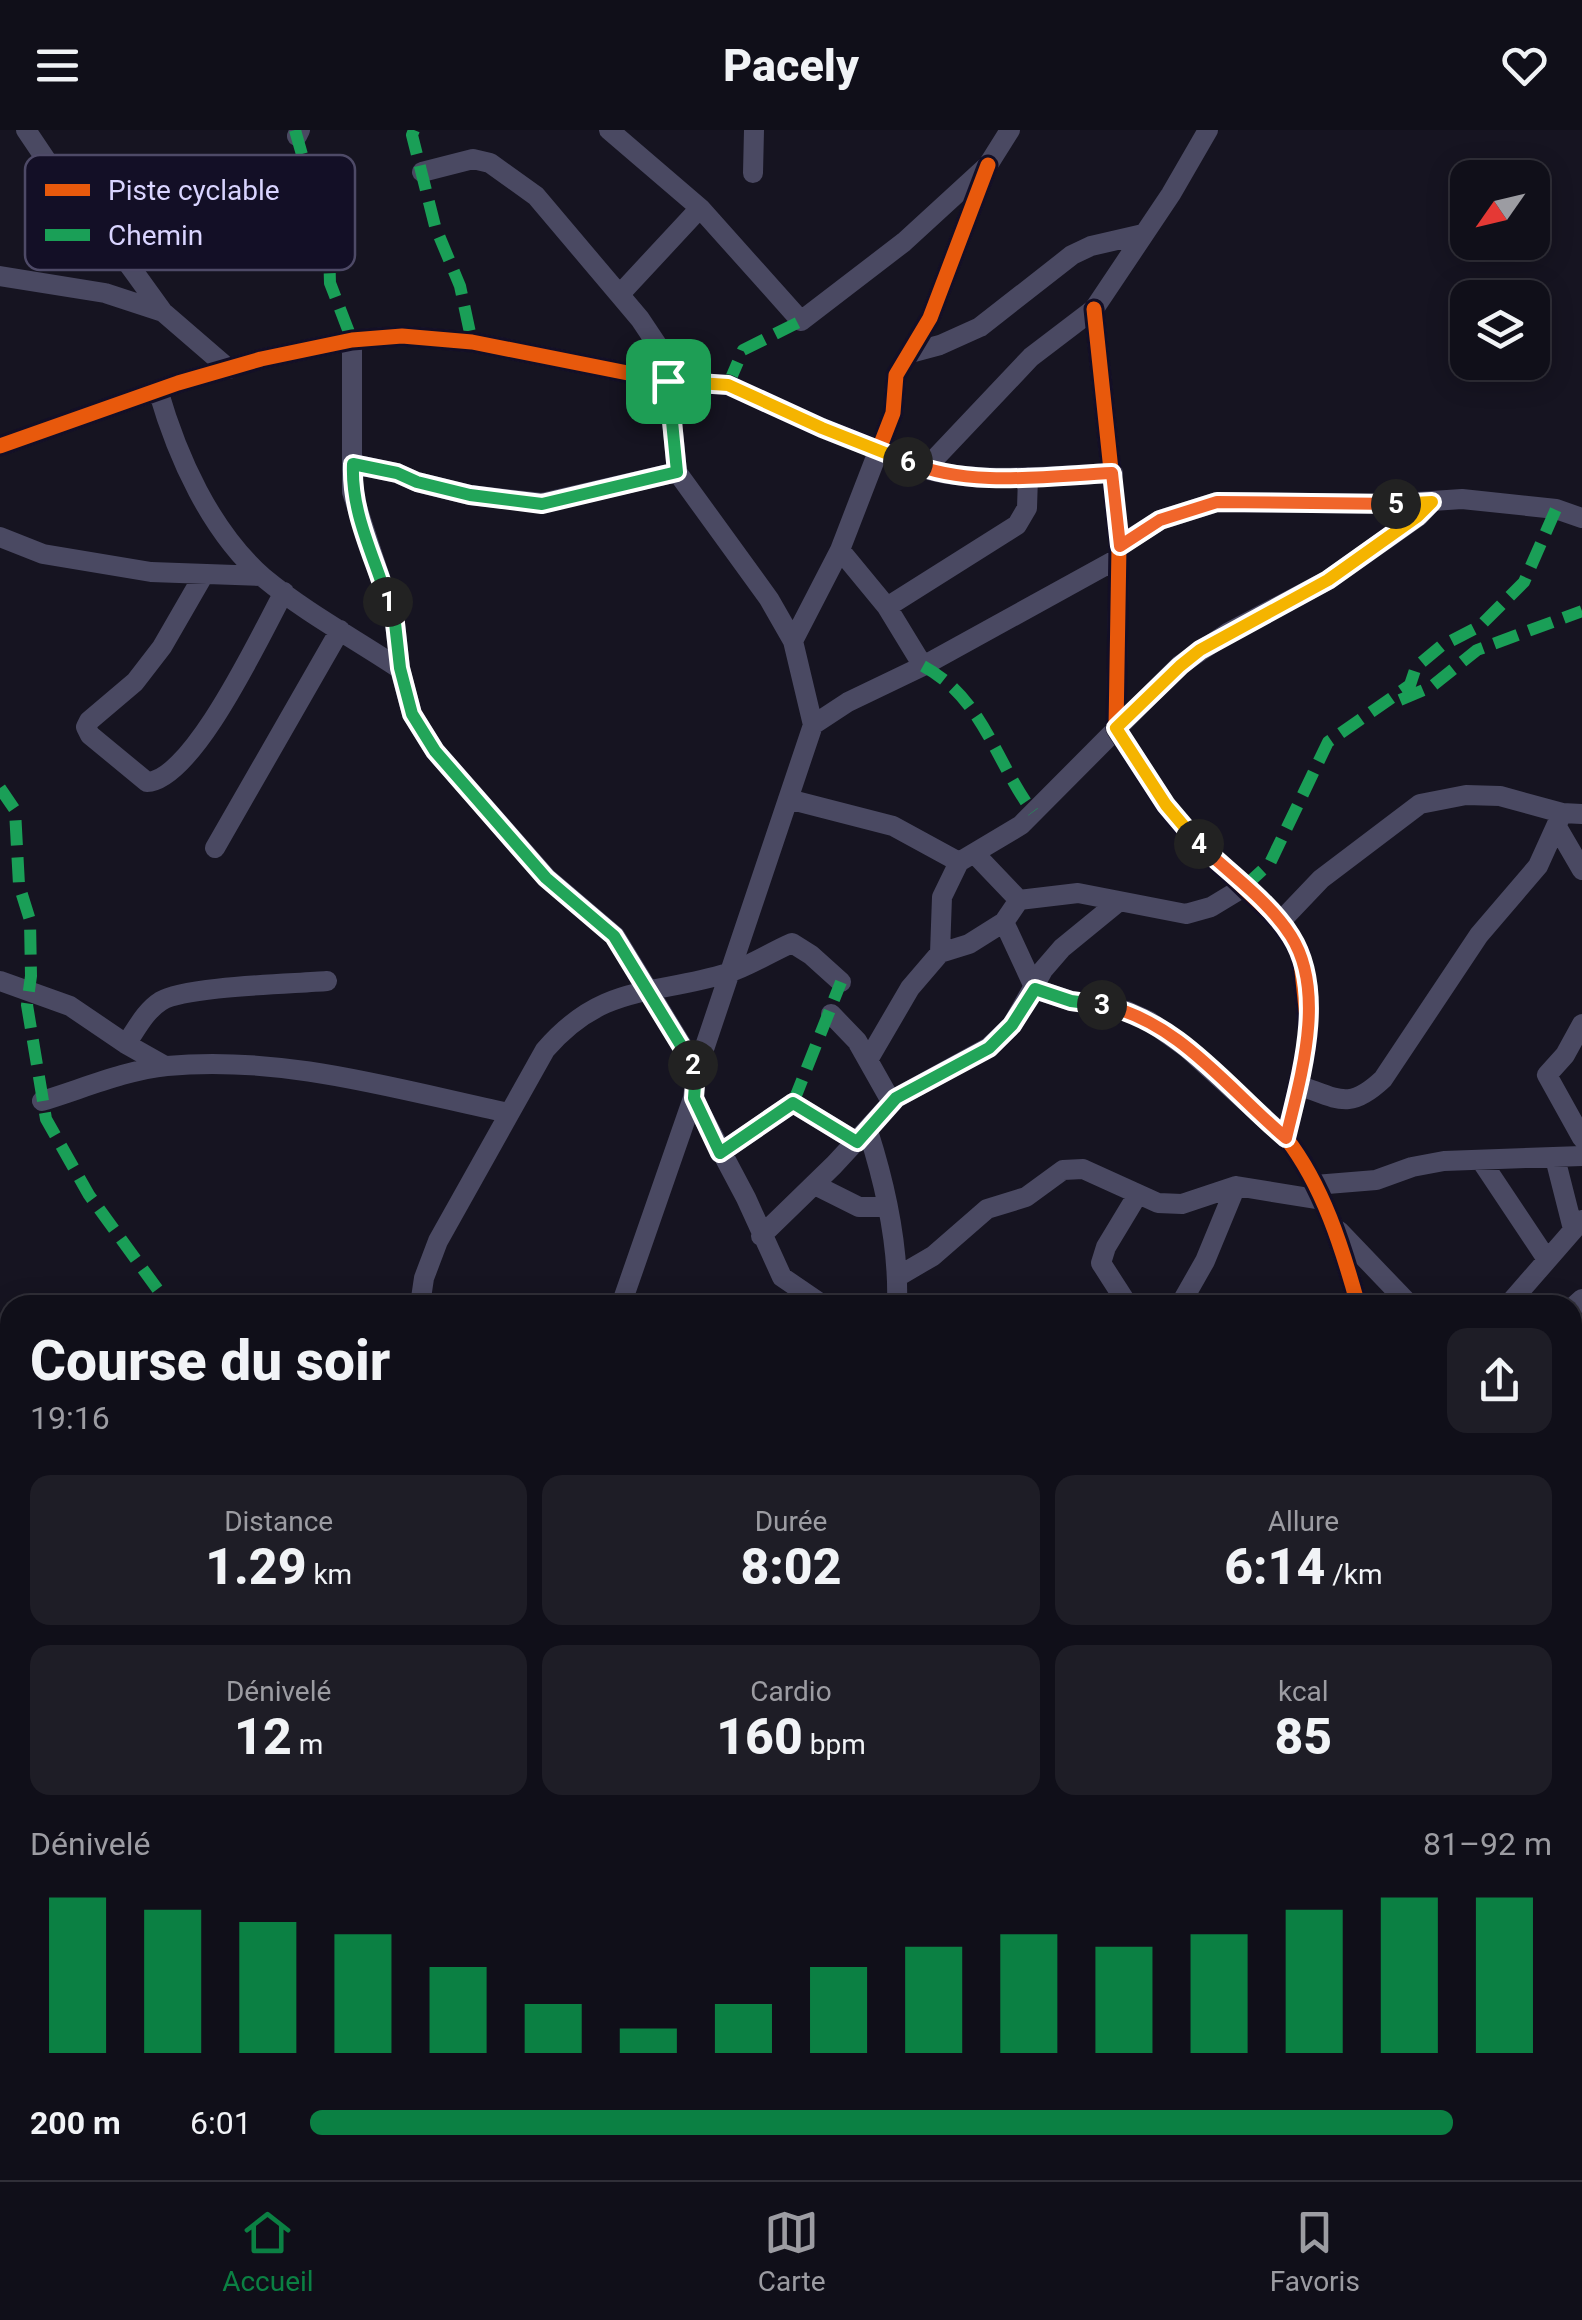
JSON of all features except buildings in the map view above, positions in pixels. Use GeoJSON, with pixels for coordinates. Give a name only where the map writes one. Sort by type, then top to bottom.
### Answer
{"type":"FeatureCollection","features":[{"type":"Feature","properties":{"kind":"street"},"geometry":{"type":"LineString","coordinates":[[26,130],[43,155]]}},
{"type":"Feature","properties":{"kind":"street"},"geometry":{"type":"LineString","coordinates":[[608,130],[700,208],[801,321],[904,242],[988,166]]}},
{"type":"Feature","properties":{"kind":"street"},"geometry":{"type":"LineString","coordinates":[[753,173],[754,130]]}},
{"type":"Feature","properties":{"kind":"street"},"geometry":{"type":"LineString","coordinates":[[793,641],[840,550],[893,414],[896,375],[930,318],[988,166],[1010,130]]}},
{"type":"Feature","properties":{"kind":"street"},"geometry":{"type":"LineString","coordinates":[[925,469],[1031,356],[1094,308],[1171,194],[1208,130]]}},
{"type":"Feature","properties":{"kind":"street"},"geometry":{"type":"LineString","coordinates":[[422,172],[473,159],[490,163],[536,196],[621,293],[666,358],[677,472],[769,599],[793,641],[813,725],[696,1070],[694,1098],[625,1295]]}},
{"type":"Feature","properties":{"kind":"street"},"geometry":{"type":"LineString","coordinates":[[621,293],[700,208]]}},
{"type":"Feature","properties":{"kind":"street"},"geometry":{"type":"LineString","coordinates":[[910,354],[980,326],[1072,255],[1091,246],[1143,234]]}},
{"type":"Feature","properties":{"kind":"street"},"geometry":{"type":"LineString","coordinates":[[132,270],[162,312],[229,368]]}},
{"type":"Feature","properties":{"kind":"street"},"geometry":{"type":"LineString","coordinates":[[0,276],[105,293],[162,312]]}},
{"type":"Feature","properties":{"kind":"street"},"geometry":{"type":"LineString","coordinates":[[1094,308],[1119,552],[1116,728],[1191,837],[1280,922],[1300,952],[1310,1037],[1286,1138]]}},
{"type":"Feature","properties":{"kind":"street"},"geometry":{"type":"LineString","coordinates":[[0,446],[229,368],[352,340],[402,336],[472,342],[668,381],[728,385],[822,428],[925,469],[954,475],[1112,473]]}},
{"type":"Feature","properties":{"kind":"street"},"geometry":{"type":"LineString","coordinates":[[352,340],[352,492],[395,623],[400,668],[412,714],[435,751],[546,878],[614,936],[696,1070]]}},
{"type":"Feature","properties":{"kind":"street"},"geometry":{"type":"LineString","coordinates":[[158,390],[172,436],[203,500],[262,576],[400,668]]}},
{"type":"Feature","properties":{"kind":"street"},"geometry":{"type":"LineString","coordinates":[[353,464],[470,495],[542,504],[677,472]]}},
{"type":"Feature","properties":{"kind":"street"},"geometry":{"type":"LineString","coordinates":[[887,607],[1017,525],[1028,508],[1028,476]]}},
{"type":"Feature","properties":{"kind":"street"},"geometry":{"type":"LineString","coordinates":[[813,725],[1119,552],[1160,520],[1217,502],[1284,505],[1490,500],[1556,509],[1582,518]]}},
{"type":"Feature","properties":{"kind":"street"},"geometry":{"type":"LineString","coordinates":[[940,954],[942,898],[967,858],[1021,825],[1170,675],[1200,650],[1328,580],[1432,502]]}},
{"type":"Feature","properties":{"kind":"street"},"geometry":{"type":"LineString","coordinates":[[0,537],[43,554],[150,572],[262,576]]}},
{"type":"Feature","properties":{"kind":"street"},"geometry":{"type":"LineString","coordinates":[[840,550],[887,607],[923,666]]}},
{"type":"Feature","properties":{"kind":"street"},"geometry":{"type":"LineString","coordinates":[[203,576],[162,648],[135,682],[86,727],[90,736],[147,782],[155,782],[172,770],[210,727],[284,592]]}},
{"type":"Feature","properties":{"kind":"street"},"geometry":{"type":"LineString","coordinates":[[215,848],[340,630]]}},
{"type":"Feature","properties":{"kind":"street"},"geometry":{"type":"LineString","coordinates":[[1280,922],[1321,880],[1420,804],[1453,796],[1500,796],[1567,818]]}},
{"type":"Feature","properties":{"kind":"street"},"geometry":{"type":"LineString","coordinates":[[788,799],[893,826],[967,858],[1018,900],[1078,893],[1117,903],[1192,913],[1211,907],[1244,887]]}},
{"type":"Feature","properties":{"kind":"street"},"geometry":{"type":"LineString","coordinates":[[1567,818],[1582,870]]}},
{"type":"Feature","properties":{"kind":"street"},"geometry":{"type":"LineString","coordinates":[[1298,1085],[1338,1098],[1354,1100],[1366,1096],[1405,1050],[1479,936],[1538,866],[1567,818]]}},
{"type":"Feature","properties":{"kind":"street"},"geometry":{"type":"LineString","coordinates":[[868,1060],[910,988],[940,954],[970,944],[1004,922],[1018,900]]}},
{"type":"Feature","properties":{"kind":"street"},"geometry":{"type":"LineString","coordinates":[[760,1236],[892,1103],[989,1048],[1012,1025],[1043,970],[1062,948],[1117,903]]}},
{"type":"Feature","properties":{"kind":"street"},"geometry":{"type":"LineString","coordinates":[[1004,922],[1035,989],[1071,1001],[1127,1011],[1149,1021],[1188,1049],[1286,1138],[1319,1193],[1355,1295]]}},
{"type":"Feature","properties":{"kind":"street"},"geometry":{"type":"LineString","coordinates":[[421,1295],[438,1241],[545,1050],[565,1027],[586,1012],[649,989],[730,972],[792,943],[811,954],[841,982]]}},
{"type":"Feature","properties":{"kind":"street"},"geometry":{"type":"LineString","coordinates":[[0,981],[70,1006],[164,1066]]}},
{"type":"Feature","properties":{"kind":"street"},"geometry":{"type":"LineString","coordinates":[[126,1044],[146,1013],[162,1000],[186,993],[327,981]]}},
{"type":"Feature","properties":{"kind":"street"},"geometry":{"type":"LineString","coordinates":[[830,1014],[857,1042],[892,1103]]}},
{"type":"Feature","properties":{"kind":"street"},"geometry":{"type":"LineString","coordinates":[[1582,1024],[1548,1077],[1582,1138]]}},
{"type":"Feature","properties":{"kind":"street"},"geometry":{"type":"LineString","coordinates":[[42,1101],[164,1066],[244,1064],[328,1074],[508,1113]]}},
{"type":"Feature","properties":{"kind":"street"},"geometry":{"type":"LineString","coordinates":[[694,1098],[782,1277],[808,1295]]}},
{"type":"Feature","properties":{"kind":"street"},"geometry":{"type":"LineString","coordinates":[[720,1153],[793,1103],[862,1136],[884,1181],[897,1295]]}},
{"type":"Feature","properties":{"kind":"street"},"geometry":{"type":"LineString","coordinates":[[897,1278],[933,1256],[987,1209],[1017,1201],[1071,1167],[1158,1203],[1182,1204],[1236,1186],[1319,1193],[1429,1163],[1582,1156]]}},
{"type":"Feature","properties":{"kind":"street"},"geometry":{"type":"LineString","coordinates":[[1516,1295],[1577,1225],[1555,1158]]}},
{"type":"Feature","properties":{"kind":"street"},"geometry":{"type":"LineString","coordinates":[[1482,1162],[1546,1258]]}},
{"type":"Feature","properties":{"kind":"street"},"geometry":{"type":"LineString","coordinates":[[814,1185],[858,1206],[888,1207]]}},
{"type":"Feature","properties":{"kind":"street"},"geometry":{"type":"LineString","coordinates":[[1186,1295],[1236,1186]]}},
{"type":"Feature","properties":{"kind":"street"},"geometry":{"type":"LineString","coordinates":[[1122,1295],[1101,1263],[1106,1247],[1138,1194]]}},
{"type":"Feature","properties":{"kind":"street"},"geometry":{"type":"LineString","coordinates":[[1330,1222],[1400,1295]]}},
{"type":"Feature","properties":{"kind":"marked path"},"geometry":{"type":"LineString","coordinates":[[295,130],[302,155]]}},
{"type":"Feature","properties":{"kind":"marked path"},"geometry":{"type":"LineString","coordinates":[[414,130],[412,135],[435,226],[460,286],[472,342]]}},
{"type":"Feature","properties":{"kind":"marked path"},"geometry":{"type":"LineString","coordinates":[[330,270],[330,283],[352,340]]}},
{"type":"Feature","properties":{"kind":"marked path"},"geometry":{"type":"LineString","coordinates":[[728,385],[743,350],[801,321]]}},
{"type":"Feature","properties":{"kind":"marked path"},"geometry":{"type":"LineString","coordinates":[[1244,887],[1270,863],[1328,742],[1410,685],[1416,667],[1441,646],[1480,626],[1524,582],[1556,509]]}},
{"type":"Feature","properties":{"kind":"marked path"},"geometry":{"type":"LineString","coordinates":[[1400,700],[1431,687],[1477,650],[1582,611]]}},
{"type":"Feature","properties":{"kind":"marked path"},"geometry":{"type":"LineString","coordinates":[[923,666],[944,680],[974,713],[1033,812]]}},
{"type":"Feature","properties":{"kind":"marked path"},"geometry":{"type":"LineString","coordinates":[[0,788],[15,810],[19,885],[30,920],[27,1005],[46,1119],[89,1195],[162,1295]]}},
{"type":"Feature","properties":{"kind":"marked path"},"geometry":{"type":"LineString","coordinates":[[793,1103],[841,982]]}},
{"type":"Feature","properties":{"kind":"cycle path"},"geometry":{"type":"LineString","coordinates":[[0,446],[178,383],[261,359],[352,340],[402,336],[472,342],[668,381],[728,385],[879,449],[893,413],[896,375],[930,318],[988,165]]}},
{"type":"Feature","properties":{"kind":"cycle path"},"geometry":{"type":"LineString","coordinates":[[1094,309],[1119,546],[1116,728],[1165,805],[1191,837],[1280,922],[1300,952],[1309,1037],[1286,1138],[1321,1197],[1355,1295]]}},
{"type":"Feature","properties":{"kind":"route"},"geometry":{"type":"LineString","coordinates":[[668,381],[728,385],[925,469],[954,475],[1112,473],[1120,546],[1160,520],[1217,502],[1432,502],[1328,580],[1200,650],[1116,728],[1191,837],[1280,922],[1300,952],[1310,1037],[1286,1138],[1188,1049],[1149,1021],[1127,1011],[1071,1001],[1035,989],[1012,1025],[989,1048],[896,1098],[857,1142],[793,1103],[720,1153],[694,1098],[696,1070],[614,936],[546,878],[504,832],[435,751],[412,714],[400,668],[395,623],[352,492],[353,464],[470,495],[542,504],[677,472],[668,381]]}}]}
